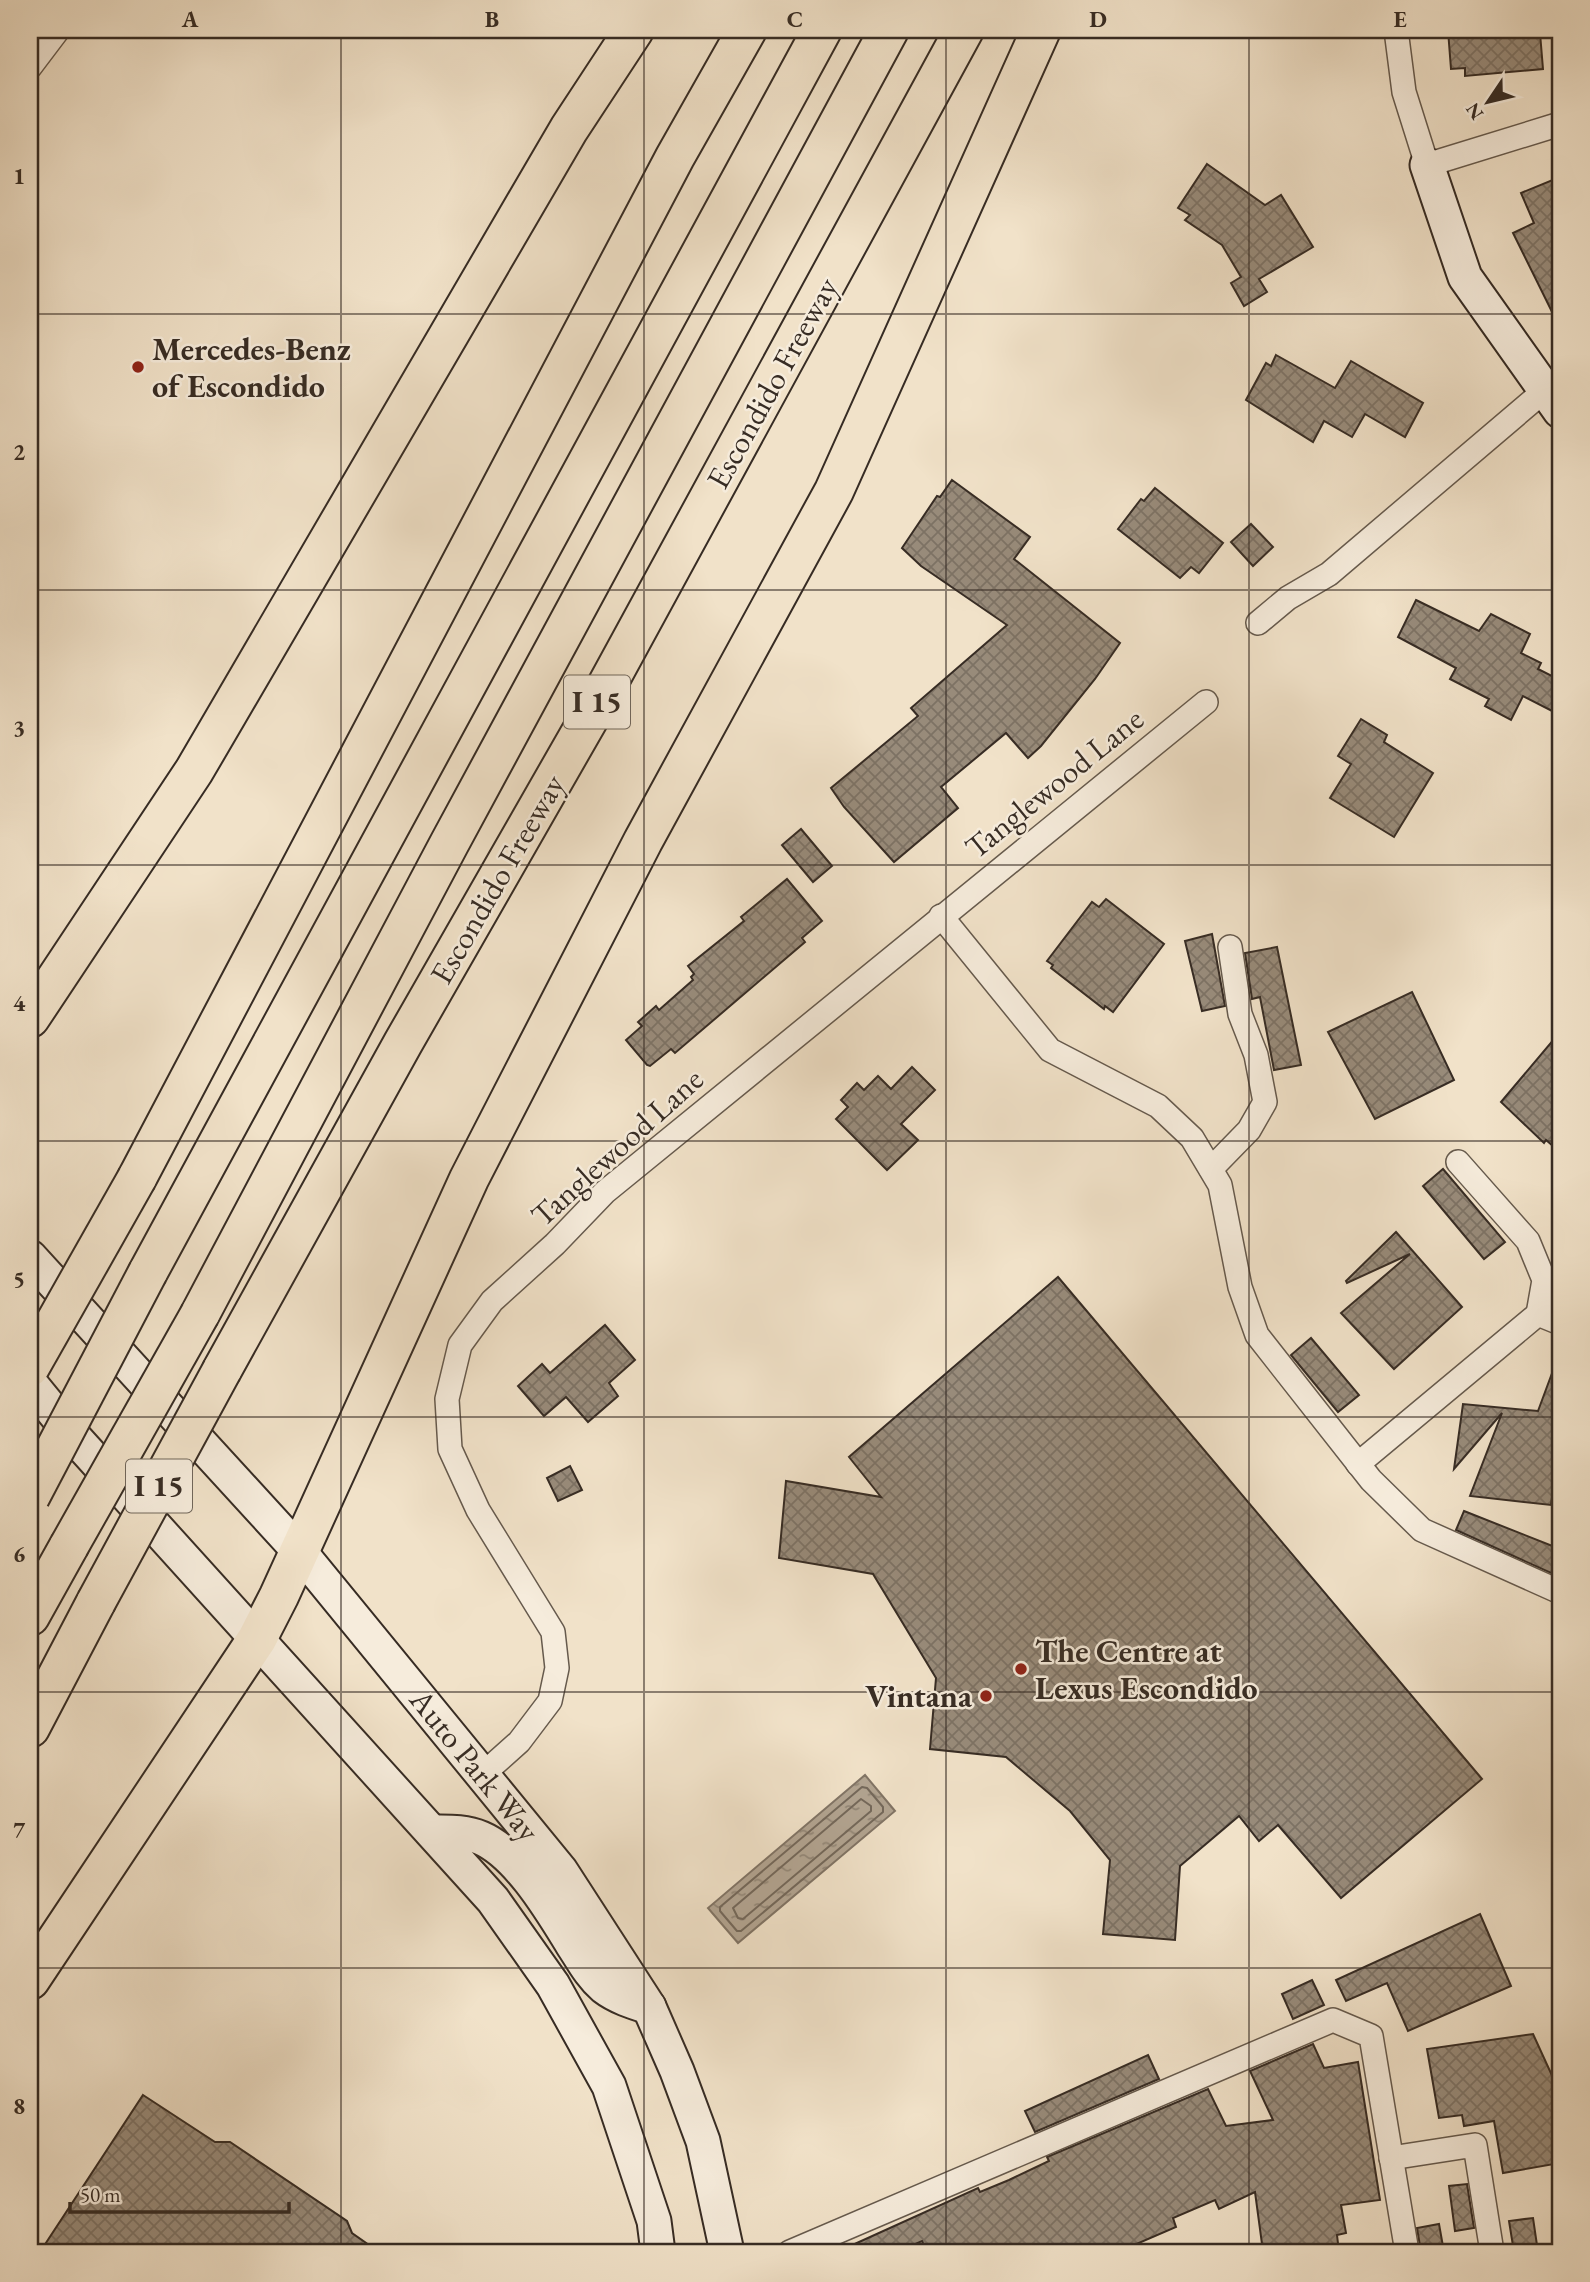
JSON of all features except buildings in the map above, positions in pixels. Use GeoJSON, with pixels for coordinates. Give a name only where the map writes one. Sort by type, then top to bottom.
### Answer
{"type":"FeatureCollection","features":[{"type":"Feature","properties":{"kind":"highway"},"geometry":{"type":"LineString","coordinates":[[30,1018],[194,771],[569,129],[634,30]]}},
{"type":"Feature","properties":{"kind":"highway"},"geometry":{"type":"LineString","coordinates":[[30,1367],[137,1178],[675,157],[747,30]]}},
{"type":"Feature","properties":{"kind":"highway"},"geometry":{"type":"LineString","coordinates":[[30,1497],[148,1272],[822,30]]}},
{"type":"Feature","properties":{"kind":"highway"},"geometry":{"type":"LineString","coordinates":[[30,1616],[200,1314],[456,832],[889,30]]}},
{"type":"Feature","properties":{"kind":"highway","name":"Escondido Freeway"},"geometry":{"type":"LineString","coordinates":[[30,1727],[222,1370],[403,1043],[588,720],[964,30]]}},
{"type":"Feature","properties":{"kind":"highway"},"geometry":{"type":"LineString","coordinates":[[30,1980],[257,1639],[469,1179],[643,841],[834,491],[1041,30]]}},
{"type":"Feature","properties":{"kind":"main road"},"geometry":{"type":"LineString","coordinates":[[1427,165],[1465,277],[1552,401]]}},
{"type":"Feature","properties":{"kind":"main road","name":"Auto Park Way"},"geometry":{"type":"LineString","coordinates":[[30,1257],[299,1552],[561,1871],[649,2007],[677,2071],[703,2141],[727,2252]]}},
{"type":"Feature","properties":{"kind":"main road"},"geometry":{"type":"LineString","coordinates":[[30,1383],[75,1438],[493,1900],[553,1985],[595,2059],[624,2124],[654,2221],[657,2252]]}},
{"type":"Feature","properties":{"kind":"main road"},"geometry":{"type":"LineString","coordinates":[[432,1832],[459,1832],[481,1838],[501,1851],[529,1881],[589,1972],[615,1993],[649,2007]]}},
{"type":"Feature","properties":{"kind":"street"},"geometry":{"type":"LineString","coordinates":[[30,67],[58,30]]}},
{"type":"Feature","properties":{"kind":"street"},"geometry":{"type":"LineString","coordinates":[[1396,30],[1404,92],[1427,165],[1560,124]]}},
{"type":"Feature","properties":{"kind":"street"},"geometry":{"type":"LineString","coordinates":[[1258,623],[1288,598],[1329,574],[1552,401]]}},
{"type":"Feature","properties":{"kind":"street","name":"Tanglewood Lane"},"geometry":{"type":"LineString","coordinates":[[483,1774],[519,1742],[550,1702],[557,1668],[553,1632],[478,1510],[450,1449],[447,1399],[460,1345],[492,1301],[555,1244],[605,1192],[1206,702]]}},
{"type":"Feature","properties":{"kind":"street"},"geometry":{"type":"LineString","coordinates":[[941,916],[1050,1050],[1158,1106],[1192,1138],[1220,1185],[1240,1287],[1257,1335],[1358,1464],[1422,1530],[1560,1592]]}},
{"type":"Feature","properties":{"kind":"street"},"geometry":{"type":"LineString","coordinates":[[1211,1170],[1249,1130],[1265,1102],[1256,1055],[1240,1014],[1230,947]]}},
{"type":"Feature","properties":{"kind":"street"},"geometry":{"type":"LineString","coordinates":[[1358,1464],[1538,1314],[1544,1280],[1528,1241],[1458,1162]]}},
{"type":"Feature","properties":{"kind":"street"},"geometry":{"type":"LineString","coordinates":[[1538,1314],[1560,1324]]}},
{"type":"Feature","properties":{"kind":"street"},"geometry":{"type":"LineString","coordinates":[[790,2252],[1333,2020],[1371,2036],[1407,2252]]}},
{"type":"Feature","properties":{"kind":"street"},"geometry":{"type":"LineString","coordinates":[[1391,2158],[1475,2145],[1492,2252]]}},
{"type":"Feature","properties":{"kind":"water"},"geometry":{"type":"Polygon","coordinates":[[[865,1775],[895,1811],[738,1943],[708,1908],[865,1775]]]}},
{"type":"Feature","properties":{"kind":"place","name":"Mercedes-Benz of Escondido"},"geometry":{"type":"Point","coordinates":[138,367]}},
{"type":"Feature","properties":{"kind":"place","name":"The Centre at Lexus Escondido"},"geometry":{"type":"Point","coordinates":[1021,1669]}},
{"type":"Feature","properties":{"kind":"place","name":"Vintana"},"geometry":{"type":"Point","coordinates":[986,1696]}}]}
